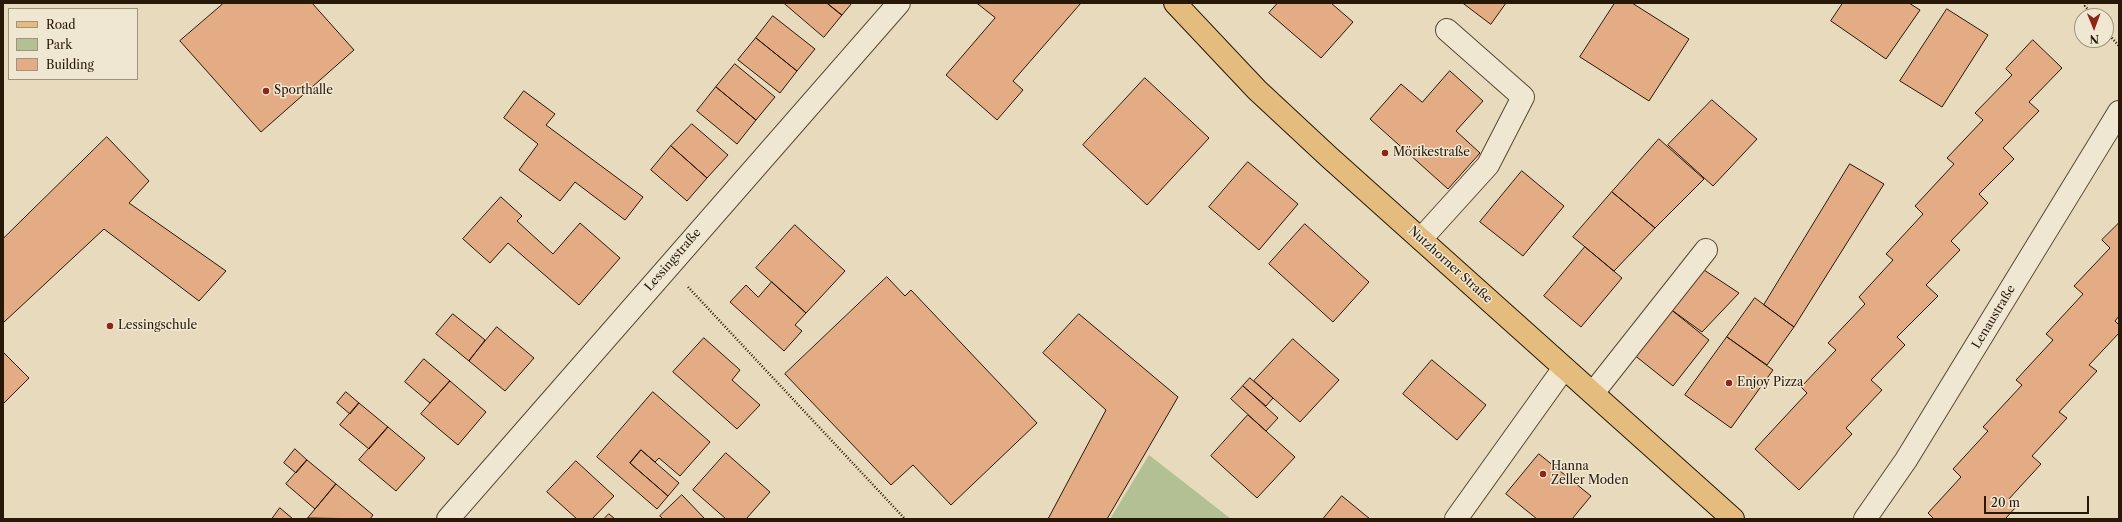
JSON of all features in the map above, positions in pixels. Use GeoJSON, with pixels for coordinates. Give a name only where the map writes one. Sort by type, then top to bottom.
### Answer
{"type":"FeatureCollection","features":[{"type":"Feature","properties":{"kind":"main road","name":"Nutzhorner Straße"},"geometry":{"type":"LineString","coordinates":[[1175,3],[1257,90],[1733,519]]}},
{"type":"Feature","properties":{"kind":"street","name":"Lessingstraße"},"geometry":{"type":"LineString","coordinates":[[448,519],[899,3]]}},
{"type":"Feature","properties":{"kind":"street"},"geometry":{"type":"LineString","coordinates":[[1421,239],[1488,165],[1523,97],[1447,30]]}},
{"type":"Feature","properties":{"kind":"street","name":"Lenaustraße"},"geometry":{"type":"LineString","coordinates":[[1864,519],[1906,460],[2119,112]]}},
{"type":"Feature","properties":{"kind":"street"},"geometry":{"type":"LineString","coordinates":[[1593,393],[1706,250]]}},
{"type":"Feature","properties":{"kind":"street"},"geometry":{"type":"LineString","coordinates":[[1456,519],[1564,368]]}},
{"type":"Feature","properties":{"kind":"path"},"geometry":{"type":"LineString","coordinates":[[2081,3],[2085,6],[2087,3]]}},
{"type":"Feature","properties":{"kind":"path"},"geometry":{"type":"LineString","coordinates":[[668,266],[906,519]]}},
{"type":"Feature","properties":{"kind":"green space"},"geometry":{"type":"Polygon","coordinates":[[[1149,455],[1231,519],[1110,519],[1149,455]]]}},
{"type":"Feature","properties":{"kind":"building","name":"Sporthalle"},"geometry":{"type":"Polygon","coordinates":[[[224,3],[312,3],[354,50],[261,132],[180,41],[224,3]]]}},
{"type":"Feature","properties":{"kind":"building"},"geometry":{"type":"Polygon","coordinates":[[[784,3],[827,3],[842,15],[824,37],[784,3]]]}},
{"type":"Feature","properties":{"kind":"building"},"geometry":{"type":"Polygon","coordinates":[[[827,3],[852,3],[842,15],[827,3]]]}},
{"type":"Feature","properties":{"kind":"building"},"geometry":{"type":"Polygon","coordinates":[[[977,3],[1081,3],[1013,81],[1023,90],[997,120],[946,75],[995,18],[977,3]]]}},
{"type":"Feature","properties":{"kind":"building"},"geometry":{"type":"Polygon","coordinates":[[[1278,3],[1331,3],[1353,22],[1321,58],[1269,13],[1278,3]]]}},
{"type":"Feature","properties":{"kind":"building"},"geometry":{"type":"Polygon","coordinates":[[[1463,3],[1506,3],[1491,24],[1463,3]]]}},
{"type":"Feature","properties":{"kind":"building"},"geometry":{"type":"Polygon","coordinates":[[[1615,3],[1632,3],[1689,39],[1649,101],[1580,57],[1615,3]]]}},
{"type":"Feature","properties":{"kind":"building"},"geometry":{"type":"Polygon","coordinates":[[[1843,3],[1909,3],[1920,10],[1886,59],[1831,21],[1843,3]]]}},
{"type":"Feature","properties":{"kind":"building"},"geometry":{"type":"Polygon","coordinates":[[[1947,9],[1988,35],[1942,107],[1900,81],[1947,9]]]}},
{"type":"Feature","properties":{"kind":"building"},"geometry":{"type":"Polygon","coordinates":[[[773,16],[815,49],[797,71],[756,38],[773,16]]]}},
{"type":"Feature","properties":{"kind":"building"},"geometry":{"type":"Polygon","coordinates":[[[756,38],[797,71],[780,93],[738,60],[756,38]]]}},
{"type":"Feature","properties":{"kind":"building"},"geometry":{"type":"Polygon","coordinates":[[[2033,40],[2062,68],[2029,102],[2039,111],[2003,148],[2014,159],[1979,194],[1988,203],[1951,241],[1960,250],[1926,285],[1938,296],[1897,337],[1905,345],[1871,380],[1882,390],[1846,428],[1852,434],[1799,490],[1755,449],[1807,393],[1801,387],[1836,350],[1828,343],[1865,304],[1859,297],[1893,260],[1886,254],[1923,214],[1915,206],[1954,164],[1947,158],[1983,120],[1975,113],[2012,75],[2006,69],[2033,40]]]}},
{"type":"Feature","properties":{"kind":"building"},"geometry":{"type":"Polygon","coordinates":[[[735,64],[775,97],[756,120],[716,87],[735,64]]]}},
{"type":"Feature","properties":{"kind":"building"},"geometry":{"type":"Polygon","coordinates":[[[1450,71],[1483,101],[1456,131],[1480,153],[1448,189],[1370,119],[1401,84],[1422,102],[1450,71]]]}},
{"type":"Feature","properties":{"kind":"building"},"geometry":{"type":"Polygon","coordinates":[[[1145,78],[1209,138],[1147,205],[1083,145],[1145,78]]]}},
{"type":"Feature","properties":{"kind":"building"},"geometry":{"type":"Polygon","coordinates":[[[716,87],[756,120],[737,144],[697,111],[716,87]]]}},
{"type":"Feature","properties":{"kind":"building"},"geometry":{"type":"Polygon","coordinates":[[[524,91],[555,114],[546,125],[643,197],[625,220],[575,182],[560,201],[519,170],[538,144],[504,118],[524,91]]]}},
{"type":"Feature","properties":{"kind":"building"},"geometry":{"type":"Polygon","coordinates":[[[1712,100],[1757,139],[1713,186],[1668,145],[1712,100]]]}},
{"type":"Feature","properties":{"kind":"building"},"geometry":{"type":"Polygon","coordinates":[[[692,124],[728,155],[707,178],[671,146],[692,124]]]}},
{"type":"Feature","properties":{"kind":"building"},"geometry":{"type":"Polygon","coordinates":[[[107,137],[149,181],[129,203],[226,271],[199,301],[104,229],[3,323],[3,239],[107,137]]]}},
{"type":"Feature","properties":{"kind":"building"},"geometry":{"type":"Polygon","coordinates":[[[1659,139],[1704,179],[1655,228],[1612,192],[1659,139]]]}},
{"type":"Feature","properties":{"kind":"building"},"geometry":{"type":"Polygon","coordinates":[[[671,146],[707,178],[687,201],[651,170],[671,146]]]}},
{"type":"Feature","properties":{"kind":"building"},"geometry":{"type":"Polygon","coordinates":[[[1248,162],[1298,204],[1259,250],[1209,207],[1248,162]]]}},
{"type":"Feature","properties":{"kind":"building"},"geometry":{"type":"Polygon","coordinates":[[[1850,164],[1884,184],[1794,327],[1764,305],[1850,164]]]}},
{"type":"Feature","properties":{"kind":"building"},"geometry":{"type":"Polygon","coordinates":[[[1522,171],[1564,206],[1523,256],[1480,222],[1522,171]]]}},
{"type":"Feature","properties":{"kind":"building"},"geometry":{"type":"Polygon","coordinates":[[[1612,192],[1655,228],[1614,271],[1573,237],[1612,192]]]}},
{"type":"Feature","properties":{"kind":"building"},"geometry":{"type":"Polygon","coordinates":[[[501,197],[522,216],[517,221],[553,254],[580,223],[620,258],[579,305],[508,243],[490,263],[463,239],[501,197]]]}},
{"type":"Feature","properties":{"kind":"building"},"geometry":{"type":"Polygon","coordinates":[[[2119,223],[2119,316],[2115,321],[2119,325],[2119,333],[2089,365],[2097,371],[2059,412],[2067,418],[2032,456],[2041,464],[2008,500],[2016,507],[2005,519],[1934,519],[1928,513],[1961,477],[1953,469],[1988,431],[1983,427],[2022,385],[2016,380],[2053,340],[2046,334],[2083,294],[2074,286],[2110,248],[2102,240],[2119,223]]]}},
{"type":"Feature","properties":{"kind":"building"},"geometry":{"type":"Polygon","coordinates":[[[1305,224],[1369,282],[1333,322],[1269,264],[1305,224]]]}},
{"type":"Feature","properties":{"kind":"building"},"geometry":{"type":"Polygon","coordinates":[[[795,225],[845,271],[806,313],[756,268],[795,225]]]}},
{"type":"Feature","properties":{"kind":"building"},"geometry":{"type":"Polygon","coordinates":[[[1585,247],[1622,278],[1581,327],[1544,296],[1585,247]]]}},
{"type":"Feature","properties":{"kind":"building"},"geometry":{"type":"Polygon","coordinates":[[[1701,268],[1739,293],[1702,332],[1669,308],[1701,268]]]}},
{"type":"Feature","properties":{"kind":"building"},"geometry":{"type":"Polygon","coordinates":[[[887,277],[905,296],[911,290],[1037,423],[951,505],[913,465],[891,485],[785,374],[887,277]]]}},
{"type":"Feature","properties":{"kind":"building"},"geometry":{"type":"Polygon","coordinates":[[[772,282],[806,313],[795,325],[802,331],[784,351],[730,302],[746,285],[758,297],[772,282]]]}},
{"type":"Feature","properties":{"kind":"building"},"geometry":{"type":"Polygon","coordinates":[[[1755,298],[1794,327],[1767,365],[1727,337],[1755,298]]]}},
{"type":"Feature","properties":{"kind":"building"},"geometry":{"type":"Polygon","coordinates":[[[1669,308],[1709,340],[1673,386],[1633,354],[1669,308]]]}},
{"type":"Feature","properties":{"kind":"building"},"geometry":{"type":"Polygon","coordinates":[[[453,314],[485,340],[469,361],[436,334],[453,314]]]}},
{"type":"Feature","properties":{"kind":"building"},"geometry":{"type":"Polygon","coordinates":[[[1079,314],[1178,397],[1107,519],[1048,519],[1106,410],[1043,353],[1079,314]]]}},
{"type":"Feature","properties":{"kind":"building"},"geometry":{"type":"Polygon","coordinates":[[[497,327],[534,358],[505,391],[469,361],[497,327]]]}},
{"type":"Feature","properties":{"kind":"building","name":"Enjoy Pizza"},"geometry":{"type":"Polygon","coordinates":[[[1727,337],[1773,370],[1731,428],[1685,395],[1727,337]]]}},
{"type":"Feature","properties":{"kind":"building"},"geometry":{"type":"Polygon","coordinates":[[[704,338],[740,370],[732,380],[760,405],[737,429],[673,372],[704,338]]]}},
{"type":"Feature","properties":{"kind":"building"},"geometry":{"type":"Polygon","coordinates":[[[1293,339],[1339,380],[1300,422],[1254,381],[1293,339]]]}},
{"type":"Feature","properties":{"kind":"building"},"geometry":{"type":"Polygon","coordinates":[[[3,352],[29,378],[3,404],[3,352]]]}},
{"type":"Feature","properties":{"kind":"building"},"geometry":{"type":"Polygon","coordinates":[[[424,359],[450,381],[430,403],[405,382],[424,359]]]}},
{"type":"Feature","properties":{"kind":"building"},"geometry":{"type":"Polygon","coordinates":[[[1432,360],[1486,405],[1457,440],[1403,394],[1432,360]]]}},
{"type":"Feature","properties":{"kind":"building"},"geometry":{"type":"Polygon","coordinates":[[[1250,378],[1273,398],[1266,406],[1243,386],[1250,378]]]}},
{"type":"Feature","properties":{"kind":"building"},"geometry":{"type":"Polygon","coordinates":[[[450,381],[486,412],[458,445],[421,414],[450,381]]]}},
{"type":"Feature","properties":{"kind":"building"},"geometry":{"type":"Polygon","coordinates":[[[1243,386],[1278,418],[1266,431],[1231,399],[1243,386]]]}},
{"type":"Feature","properties":{"kind":"building"},"geometry":{"type":"Polygon","coordinates":[[[346,392],[359,403],[350,414],[337,403],[346,392]]]}},
{"type":"Feature","properties":{"kind":"building"},"geometry":{"type":"Polygon","coordinates":[[[653,392],[710,442],[680,476],[659,458],[655,462],[641,450],[630,463],[668,496],[657,509],[597,457],[653,392]]]}},
{"type":"Feature","properties":{"kind":"building"},"geometry":{"type":"Polygon","coordinates":[[[359,403],[388,427],[369,449],[340,425],[359,403]]]}},
{"type":"Feature","properties":{"kind":"building"},"geometry":{"type":"Polygon","coordinates":[[[1248,415],[1295,457],[1257,498],[1211,456],[1248,415]]]}},
{"type":"Feature","properties":{"kind":"building"},"geometry":{"type":"Polygon","coordinates":[[[388,427],[425,458],[396,491],[359,460],[388,427]]]}},
{"type":"Feature","properties":{"kind":"building"},"geometry":{"type":"Polygon","coordinates":[[[295,449],[307,460],[296,473],[284,463],[295,449]]]}},
{"type":"Feature","properties":{"kind":"building"},"geometry":{"type":"Polygon","coordinates":[[[641,450],[679,483],[668,496],[630,463],[641,450]]]}},
{"type":"Feature","properties":{"kind":"building"},"geometry":{"type":"Polygon","coordinates":[[[726,453],[770,492],[746,519],[726,519],[693,490],[726,453]]]}},
{"type":"Feature","properties":{"kind":"building","name":"Hanna Zeller Moden"},"geometry":{"type":"Polygon","coordinates":[[[1539,454],[1591,496],[1572,519],[1537,519],[1506,494],[1539,454]]]}},
{"type":"Feature","properties":{"kind":"building"},"geometry":{"type":"Polygon","coordinates":[[[307,460],[336,484],[315,509],[286,484],[307,460]]]}},
{"type":"Feature","properties":{"kind":"building"},"geometry":{"type":"Polygon","coordinates":[[[576,461],[614,496],[592,519],[577,519],[547,492],[576,461]]]}},
{"type":"Feature","properties":{"kind":"building"},"geometry":{"type":"Polygon","coordinates":[[[336,484],[373,515],[370,519],[308,518],[336,484]]]}},
{"type":"Feature","properties":{"kind":"building"},"geometry":{"type":"Polygon","coordinates":[[[682,495],[705,519],[663,519],[660,516],[682,495]]]}},
{"type":"Feature","properties":{"kind":"building"},"geometry":{"type":"Polygon","coordinates":[[[1342,496],[1370,519],[1323,519],[1342,496]]]}},
{"type":"Feature","properties":{"kind":"building"},"geometry":{"type":"Polygon","coordinates":[[[280,508],[293,519],[272,519],[280,508]]]}},
{"type":"Feature","properties":{"kind":"building"},"geometry":{"type":"Polygon","coordinates":[[[609,514],[615,519],[604,519],[609,514]]]}},
{"type":"Feature","properties":{"kind":"place","name":"Sporthalle"},"geometry":{"type":"Point","coordinates":[266,91]}},
{"type":"Feature","properties":{"kind":"place","name":"Mörikestraße"},"geometry":{"type":"Point","coordinates":[1385,153]}},
{"type":"Feature","properties":{"kind":"place","name":"Lessingschule"},"geometry":{"type":"Point","coordinates":[110,326]}},
{"type":"Feature","properties":{"kind":"place","name":"Enjoy Pizza"},"geometry":{"type":"Point","coordinates":[1729,383]}},
{"type":"Feature","properties":{"kind":"place","name":"Hanna Zeller Moden"},"geometry":{"type":"Point","coordinates":[1543,474]}}]}
